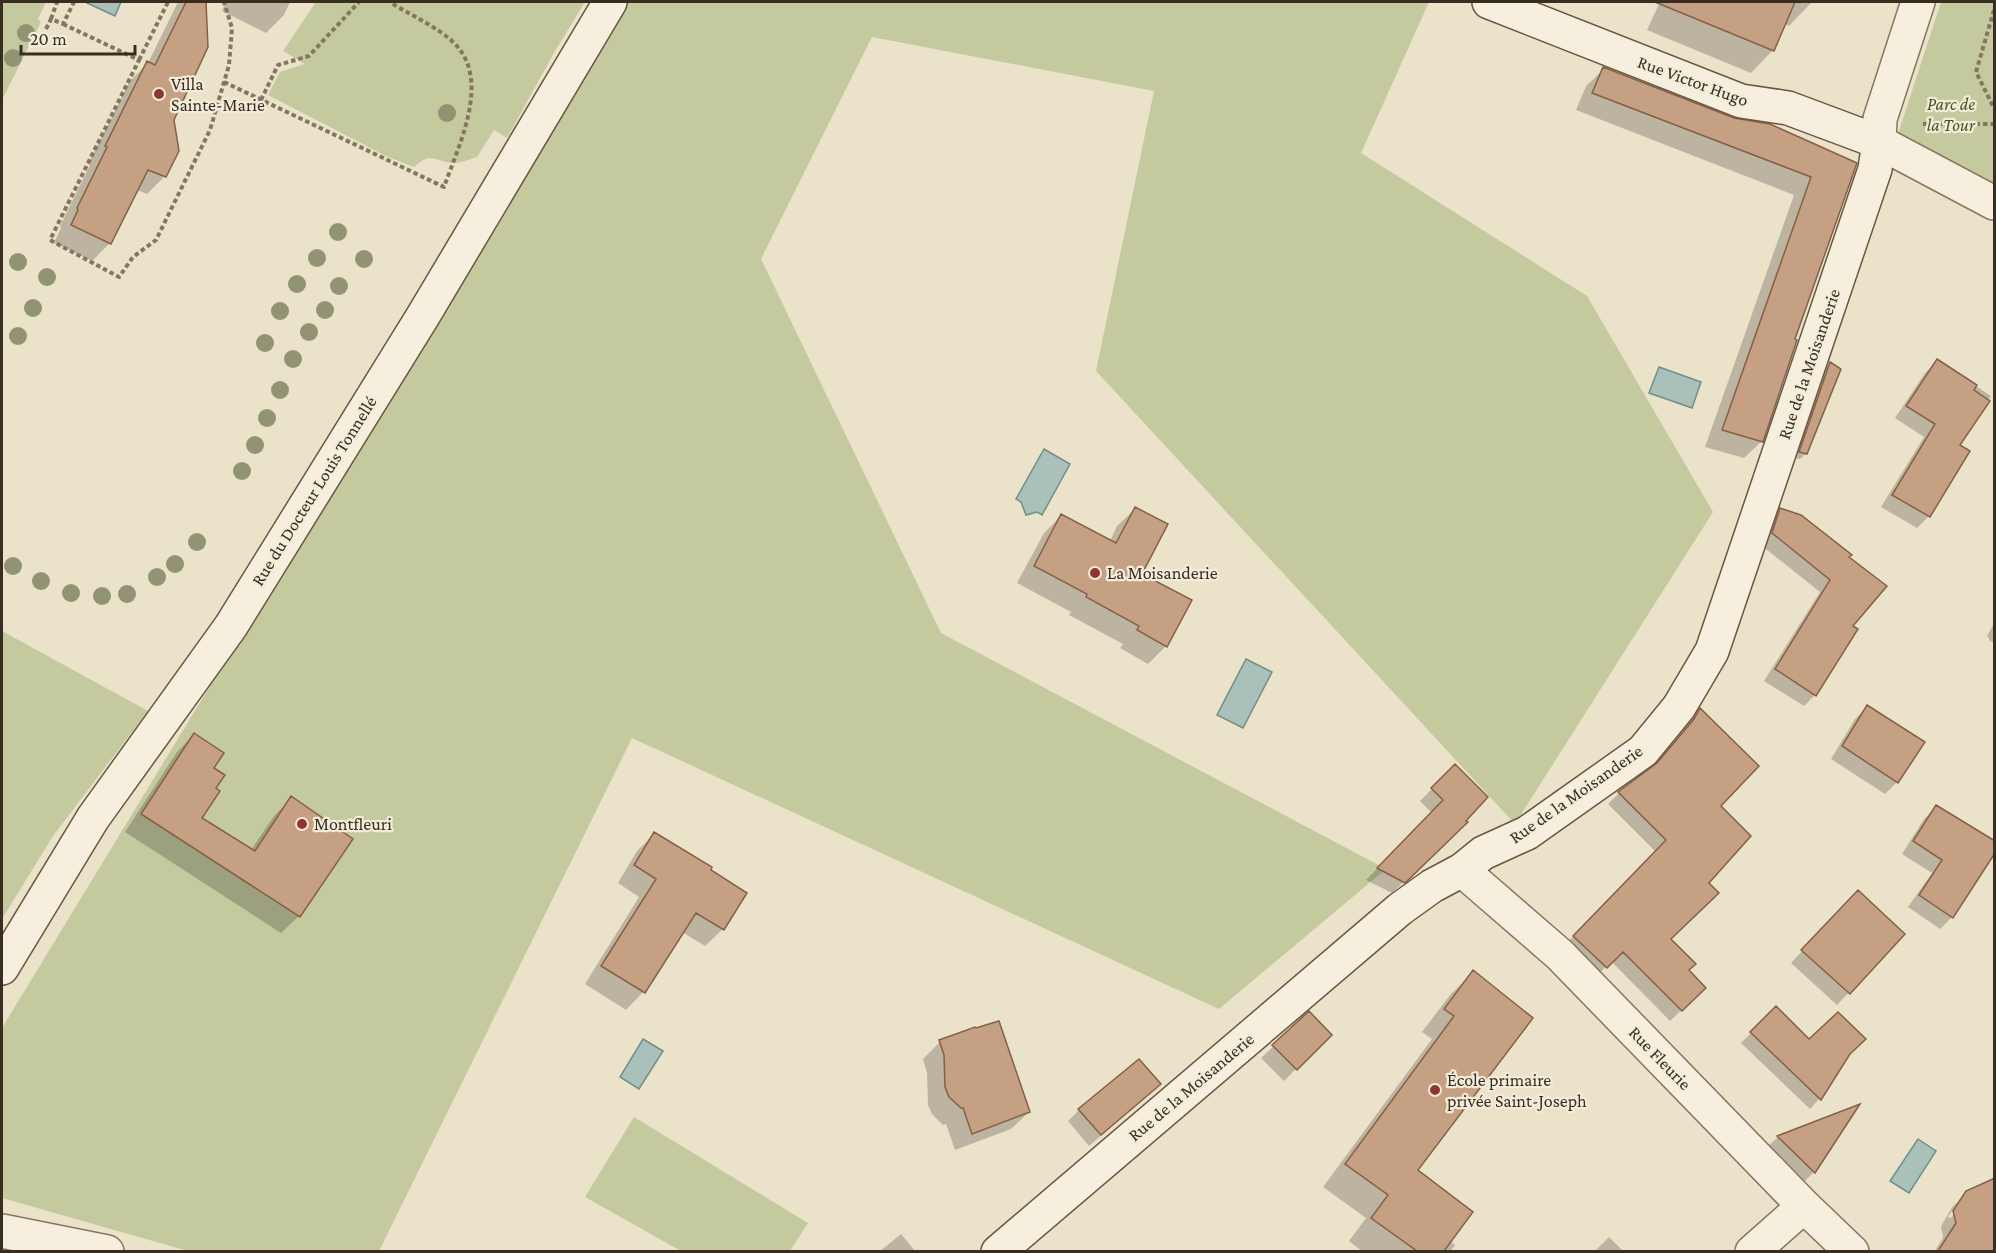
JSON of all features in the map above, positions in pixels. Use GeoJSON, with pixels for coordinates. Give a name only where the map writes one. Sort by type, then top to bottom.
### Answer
{"type":"FeatureCollection","features":[{"type":"Feature","properties":{"kind":"street","name":"Rue du Docteur Louis Tonnellé"},"geometry":{"type":"LineString","coordinates":[[2,969],[93,818],[231,626],[423,316],[610,2]]}},
{"type":"Feature","properties":{"kind":"street","name":"Rue Victor Hugo"},"geometry":{"type":"LineString","coordinates":[[1489,2],[1741,102],[1788,108],[1879,142],[1995,203]]}},
{"type":"Feature","properties":{"kind":"street","name":"Rue de la Moisanderie"},"geometry":{"type":"LineString","coordinates":[[998,1251],[1400,909],[1483,854],[1527,832],[1643,751],[1679,707],[1712,651],[1875,169],[1880,119],[1918,2]]}},
{"type":"Feature","properties":{"kind":"street","name":"Rue Fleurie"},"geometry":{"type":"LineString","coordinates":[[1462,870],[1560,955],[1804,1206],[1852,1251]]}},
{"type":"Feature","properties":{"kind":"street"},"geometry":{"type":"LineString","coordinates":[[1752,1251],[1804,1206]]}},
{"type":"Feature","properties":{"kind":"street"},"geometry":{"type":"LineString","coordinates":[[2,1231],[106,1251]]}},
{"type":"Feature","properties":{"kind":"path"},"geometry":{"type":"LineString","coordinates":[[45,29],[57,2]]}},
{"type":"Feature","properties":{"kind":"path"},"geometry":{"type":"LineString","coordinates":[[63,24],[74,2]]}},
{"type":"Feature","properties":{"kind":"path"},"geometry":{"type":"LineString","coordinates":[[168,2],[50,240],[119,277],[134,257],[156,240],[210,130],[229,65],[232,28],[225,2]]}},
{"type":"Feature","properties":{"kind":"path"},"geometry":{"type":"LineString","coordinates":[[261,100],[278,65],[309,56],[360,2]]}},
{"type":"Feature","properties":{"kind":"path"},"geometry":{"type":"LineString","coordinates":[[224,81],[444,187],[467,119],[472,80],[467,62],[459,48],[450,39],[390,2]]}},
{"type":"Feature","properties":{"kind":"path"},"geometry":{"type":"LineString","coordinates":[[1995,10],[1976,72],[1995,108]]}},
{"type":"Feature","properties":{"kind":"path"},"geometry":{"type":"LineString","coordinates":[[51,19],[138,60]]}},
{"type":"Feature","properties":{"kind":"green space"},"geometry":{"type":"Polygon","coordinates":[[[2,2],[46,2],[38,19],[41,22],[2,100],[2,2]]]}},
{"type":"Feature","properties":{"kind":"green space"},"geometry":{"type":"Polygon","coordinates":[[[316,2],[585,2],[507,138],[494,130],[477,157],[454,163],[429,158],[414,167],[386,156],[268,95],[280,72],[305,64],[283,51],[316,2]]]}},
{"type":"Feature","properties":{"kind":"green space"},"geometry":{"type":"Polygon","coordinates":[[[626,2],[1429,2],[1361,153],[1587,296],[1713,512],[1515,824],[1096,371],[1154,91],[872,37],[761,259],[941,633],[1386,869],[1219,1009],[632,738],[379,1251],[188,1251],[2,1198],[2,1028],[626,2]]]}},
{"type":"Feature","properties":{"kind":"green space","name":"Parc de la Tour"},"geometry":{"type":"Polygon","coordinates":[[[1941,2],[1994,2],[1994,187],[1897,137],[1941,2]]]}},
{"type":"Feature","properties":{"kind":"green space"},"geometry":{"type":"Polygon","coordinates":[[[2,631],[148,711],[53,836],[2,919],[2,631]]]}},
{"type":"Feature","properties":{"kind":"green space"},"geometry":{"type":"Polygon","coordinates":[[[634,1117],[808,1223],[790,1251],[681,1251],[585,1197],[634,1117]]]}},
{"type":"Feature","properties":{"kind":"water"},"geometry":{"type":"Polygon","coordinates":[[[88,2],[121,2],[115,16],[88,2]]]}},
{"type":"Feature","properties":{"kind":"water"},"geometry":{"type":"Polygon","coordinates":[[[1659,367],[1701,382],[1692,408],[1649,393],[1659,367]]]}},
{"type":"Feature","properties":{"kind":"water"},"geometry":{"type":"Polygon","coordinates":[[[1044,449],[1070,464],[1042,515],[1037,512],[1026,515],[1021,502],[1016,499],[1044,449]]]}},
{"type":"Feature","properties":{"kind":"water"},"geometry":{"type":"Polygon","coordinates":[[[1246,659],[1272,672],[1243,728],[1217,715],[1246,659]]]}},
{"type":"Feature","properties":{"kind":"water"},"geometry":{"type":"Polygon","coordinates":[[[643,1039],[663,1051],[639,1089],[620,1077],[643,1039]]]}},
{"type":"Feature","properties":{"kind":"water"},"geometry":{"type":"Polygon","coordinates":[[[1918,1139],[1936,1151],[1909,1193],[1890,1181],[1918,1139]]]}},
{"type":"Feature","properties":{"kind":"building","name":"Villa Sainte-Marie"},"geometry":{"type":"Polygon","coordinates":[[[186,2],[206,2],[208,47],[174,120],[179,151],[166,177],[148,170],[111,244],[71,225],[107,147],[105,146],[147,61],[155,65],[186,2]]]}},
{"type":"Feature","properties":{"kind":"building"},"geometry":{"type":"Polygon","coordinates":[[[1655,2],[1795,2],[1774,51],[1655,2]]]}},
{"type":"Feature","properties":{"kind":"building"},"geometry":{"type":"Polygon","coordinates":[[[1603,67],[1734,118],[1770,124],[1857,163],[1795,339],[1797,340],[1763,442],[1722,430],[1811,177],[1592,93],[1603,67]]]}},
{"type":"Feature","properties":{"kind":"building"},"geometry":{"type":"Polygon","coordinates":[[[1937,359],[1977,385],[1974,390],[1990,401],[1960,445],[1970,451],[1930,517],[1892,495],[1935,424],[1906,406],[1937,359]]]}},
{"type":"Feature","properties":{"kind":"building"},"geometry":{"type":"Polygon","coordinates":[[[1830,362],[1841,369],[1807,454],[1799,452],[1830,362]]]}},
{"type":"Feature","properties":{"kind":"building","name":"La Moisanderie"},"geometry":{"type":"Polygon","coordinates":[[[1135,507],[1168,524],[1142,574],[1192,600],[1167,647],[1137,630],[1139,626],[1086,597],[1087,594],[1034,566],[1061,514],[1116,543],[1135,507]]]}},
{"type":"Feature","properties":{"kind":"building"},"geometry":{"type":"Polygon","coordinates":[[[1780,508],[1801,515],[1852,555],[1849,557],[1887,586],[1853,626],[1858,629],[1816,696],[1775,669],[1830,580],[1772,533],[1780,508]]]}},
{"type":"Feature","properties":{"kind":"building"},"geometry":{"type":"Polygon","coordinates":[[[1867,705],[1925,742],[1898,783],[1842,746],[1867,705]]]}},
{"type":"Feature","properties":{"kind":"building"},"geometry":{"type":"Polygon","coordinates":[[[1700,708],[1759,766],[1721,806],[1751,836],[1709,883],[1719,893],[1671,939],[1696,964],[1689,970],[1706,988],[1682,1011],[1623,952],[1607,968],[1573,936],[1666,840],[1618,792],[1657,763],[1694,719],[1700,708]]]}},
{"type":"Feature","properties":{"kind":"building","name":"Montfleuri"},"geometry":{"type":"Polygon","coordinates":[[[194,733],[224,753],[214,768],[225,775],[216,788],[220,791],[202,818],[255,851],[291,796],[353,839],[300,917],[141,814],[194,733]]]}},
{"type":"Feature","properties":{"kind":"building"},"geometry":{"type":"Polygon","coordinates":[[[1455,764],[1488,797],[1466,821],[1468,822],[1405,883],[1377,868],[1443,800],[1431,788],[1455,764]]]}},
{"type":"Feature","properties":{"kind":"building"},"geometry":{"type":"Polygon","coordinates":[[[1936,805],[1995,841],[1995,853],[1953,918],[1919,895],[1942,860],[1913,841],[1936,805]]]}},
{"type":"Feature","properties":{"kind":"building"},"geometry":{"type":"Polygon","coordinates":[[[654,832],[712,867],[711,870],[747,893],[724,930],[696,913],[645,993],[601,966],[656,879],[634,865],[654,832]]]}},
{"type":"Feature","properties":{"kind":"building"},"geometry":{"type":"Polygon","coordinates":[[[1858,890],[1905,934],[1850,994],[1801,950],[1858,890]]]}},
{"type":"Feature","properties":{"kind":"building"},"geometry":{"type":"Polygon","coordinates":[[[1473,970],[1533,1018],[1418,1170],[1473,1212],[1444,1251],[1417,1251],[1371,1218],[1388,1195],[1345,1164],[1454,1016],[1444,1009],[1473,970]]]}},
{"type":"Feature","properties":{"kind":"building"},"geometry":{"type":"Polygon","coordinates":[[[1776,1006],[1809,1039],[1838,1012],[1866,1039],[1850,1054],[1821,1100],[1750,1032],[1776,1006]]]}},
{"type":"Feature","properties":{"kind":"building"},"geometry":{"type":"Polygon","coordinates":[[[1309,1011],[1332,1035],[1297,1070],[1272,1045],[1309,1011]]]}},
{"type":"Feature","properties":{"kind":"building"},"geometry":{"type":"Polygon","coordinates":[[[999,1021],[1030,1112],[972,1134],[963,1108],[949,1097],[945,1087],[944,1055],[939,1040],[999,1021]]]}},
{"type":"Feature","properties":{"kind":"building"},"geometry":{"type":"Polygon","coordinates":[[[1139,1059],[1161,1084],[1101,1135],[1078,1109],[1139,1059]]]}},
{"type":"Feature","properties":{"kind":"building"},"geometry":{"type":"Polygon","coordinates":[[[1860,1104],[1815,1173],[1777,1136],[1860,1104]]]}},
{"type":"Feature","properties":{"kind":"building"},"geometry":{"type":"Polygon","coordinates":[[[1995,1178],[1995,1251],[1938,1251],[1956,1223],[1953,1211],[1966,1191],[1995,1178]]]}},
{"type":"Feature","properties":{"kind":"place","name":"Villa Sainte-Marie"},"geometry":{"type":"Point","coordinates":[159,94]}},
{"type":"Feature","properties":{"kind":"place","name":"La Moisanderie"},"geometry":{"type":"Point","coordinates":[1095,573]}},
{"type":"Feature","properties":{"kind":"place","name":"Montfleuri"},"geometry":{"type":"Point","coordinates":[302,824]}},
{"type":"Feature","properties":{"kind":"place","name":"École primaire privée Saint-Joseph"},"geometry":{"type":"Point","coordinates":[1435,1090]}}]}
